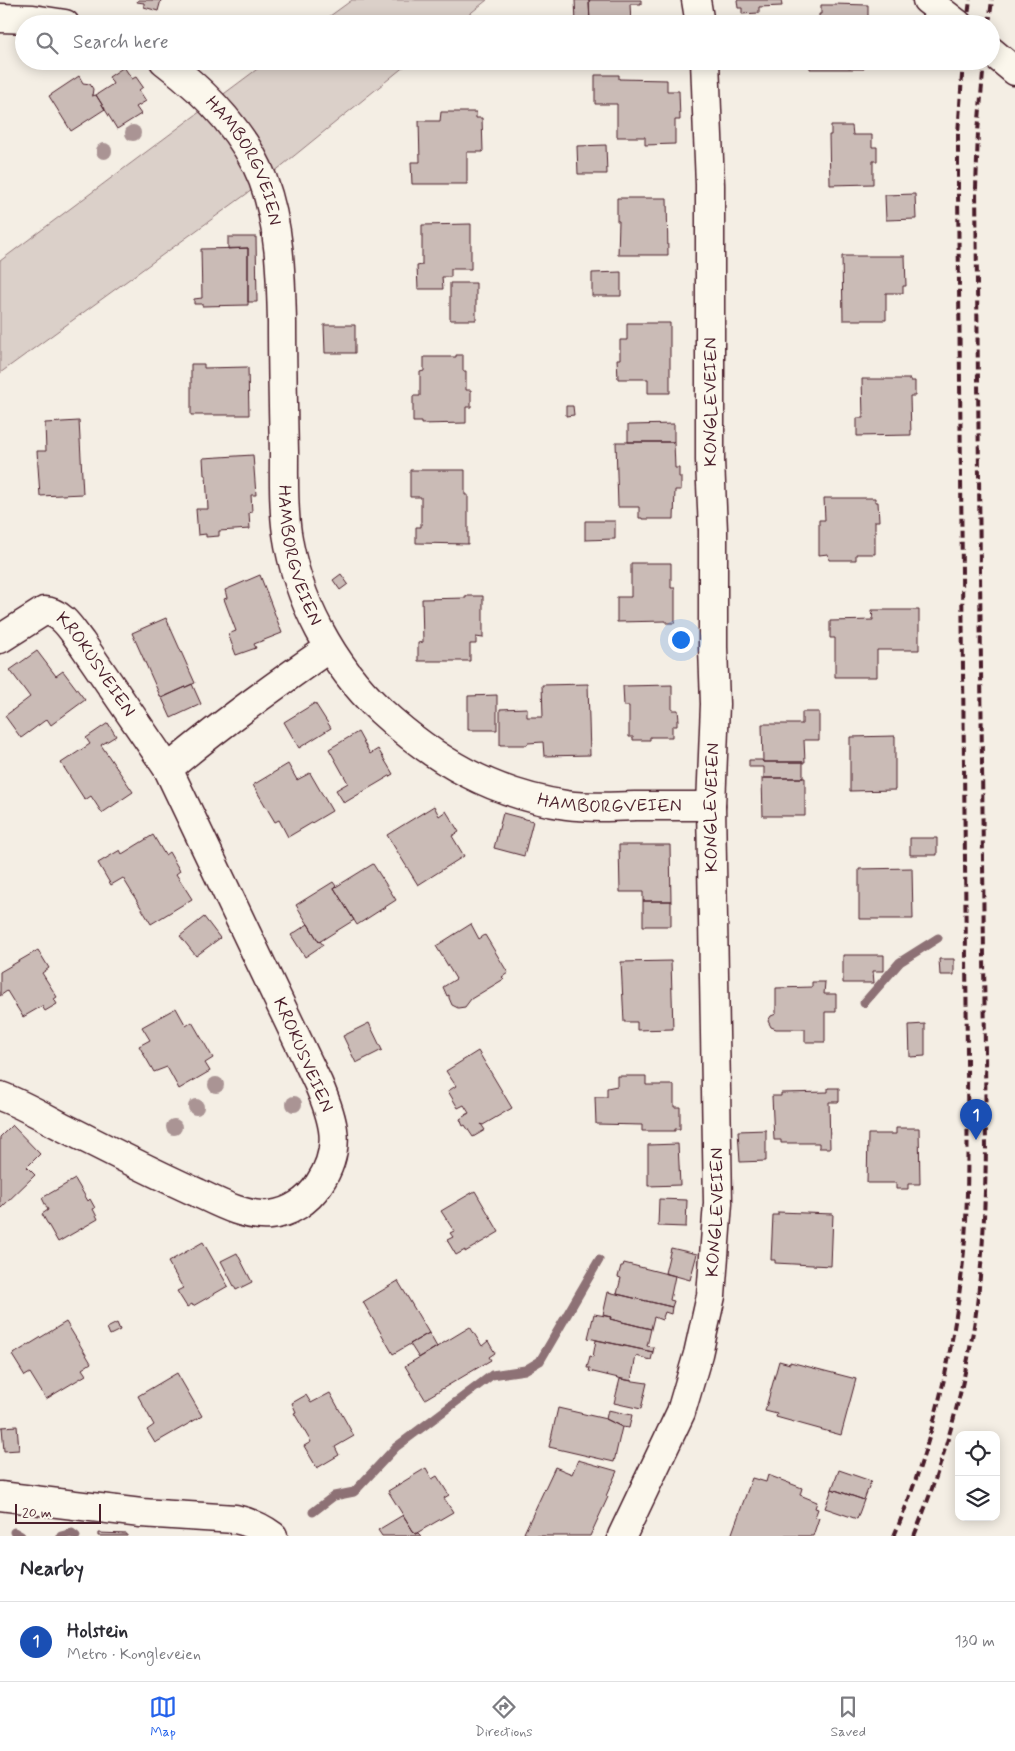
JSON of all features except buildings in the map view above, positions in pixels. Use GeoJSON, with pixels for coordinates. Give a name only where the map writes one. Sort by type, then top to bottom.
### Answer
{"type":"FeatureCollection","features":[{"type":"Feature","properties":{"kind":"street"},"geometry":{"type":"LineString","coordinates":[[696,0],[698,15]]}},
{"type":"Feature","properties":{"kind":"street"},"geometry":{"type":"LineString","coordinates":[[927,0],[946,15]]}},
{"type":"Feature","properties":{"kind":"street"},"geometry":{"type":"LineString","coordinates":[[0,18],[15,18]]}},
{"type":"Feature","properties":{"kind":"street"},"geometry":{"type":"LineString","coordinates":[[1000,58],[1015,71]]}},
{"type":"Feature","properties":{"kind":"street","name":"HAMBORGVEIEN"},"geometry":{"type":"LineString","coordinates":[[176,70],[190,81],[221,113],[251,156],[268,194],[275,220],[281,282],[284,486],[287,533],[293,561],[313,617],[329,648],[353,681],[397,725],[425,748],[455,768],[512,792],[567,805],[594,807],[711,806]]}},
{"type":"Feature","properties":{"kind":"street","name":"KONGLEVEIEN"},"geometry":{"type":"LineString","coordinates":[[622,1536],[681,1412],[698,1354],[711,1296],[718,1203],[711,806],[715,704],[713,647],[714,581],[710,460],[710,185],[705,70]]}},
{"type":"Feature","properties":{"kind":"street","name":"KROKUSVEIEN"},"geometry":{"type":"LineString","coordinates":[[0,639],[44,611],[57,614],[65,621],[81,642],[168,769],[330,1111],[334,1127],[334,1143],[331,1160],[325,1175],[316,1188],[293,1209],[269,1215],[243,1212],[170,1180],[0,1096]]}},
{"type":"Feature","properties":{"kind":"street"},"geometry":{"type":"LineString","coordinates":[[168,769],[262,694],[329,648]]}},
{"type":"Feature","properties":{"kind":"street"},"geometry":{"type":"LineString","coordinates":[[0,1496],[141,1513],[235,1519],[255,1525],[274,1536]]}},
{"type":"Feature","properties":{"kind":"shaded area"},"geometry":{"type":"Polygon","coordinates":[[[352,0],[487,0],[468,15],[331,15],[352,0]]]}},
{"type":"Feature","properties":{"kind":"shaded area"},"geometry":{"type":"Polygon","coordinates":[[[256,70],[400,70],[252,190],[0,373],[0,261],[256,70]]]}},
{"type":"Feature","properties":{"kind":"waterway"},"geometry":{"type":"LineString","coordinates":[[864,1003],[900,962],[938,938]]}},
{"type":"Feature","properties":{"kind":"waterway"},"geometry":{"type":"LineString","coordinates":[[313,1512],[334,1496],[354,1492],[396,1447],[492,1375],[525,1370],[540,1361],[599,1260]]}},
{"type":"Feature","properties":{"kind":"waterway"},"geometry":{"type":"LineString","coordinates":[[14,1532],[21,1536]]}},
{"type":"Feature","properties":{"kind":"waterway"},"geometry":{"type":"LineString","coordinates":[[61,1536],[72,1533],[76,1536]]}},
{"type":"Feature","properties":{"kind":"railway"},"geometry":{"type":"LineString","coordinates":[[968,15],[970,0]]}},
{"type":"Feature","properties":{"kind":"railway"},"geometry":{"type":"LineString","coordinates":[[990,15],[992,0]]}},
{"type":"Feature","properties":{"kind":"railway"},"geometry":{"type":"LineString","coordinates":[[894,1536],[921,1464],[942,1390],[956,1315],[965,1239],[968,1146],[958,190],[958,134],[962,70]]}},
{"type":"Feature","properties":{"kind":"railway"},"geometry":{"type":"LineString","coordinates":[[914,1536],[934,1484],[958,1403],[975,1320],[982,1256],[986,1149],[976,188],[983,70]]}},
{"type":"Feature","properties":{"kind":"place","name":"Holstein"},"geometry":{"type":"Point","coordinates":[976,1140]}}]}
